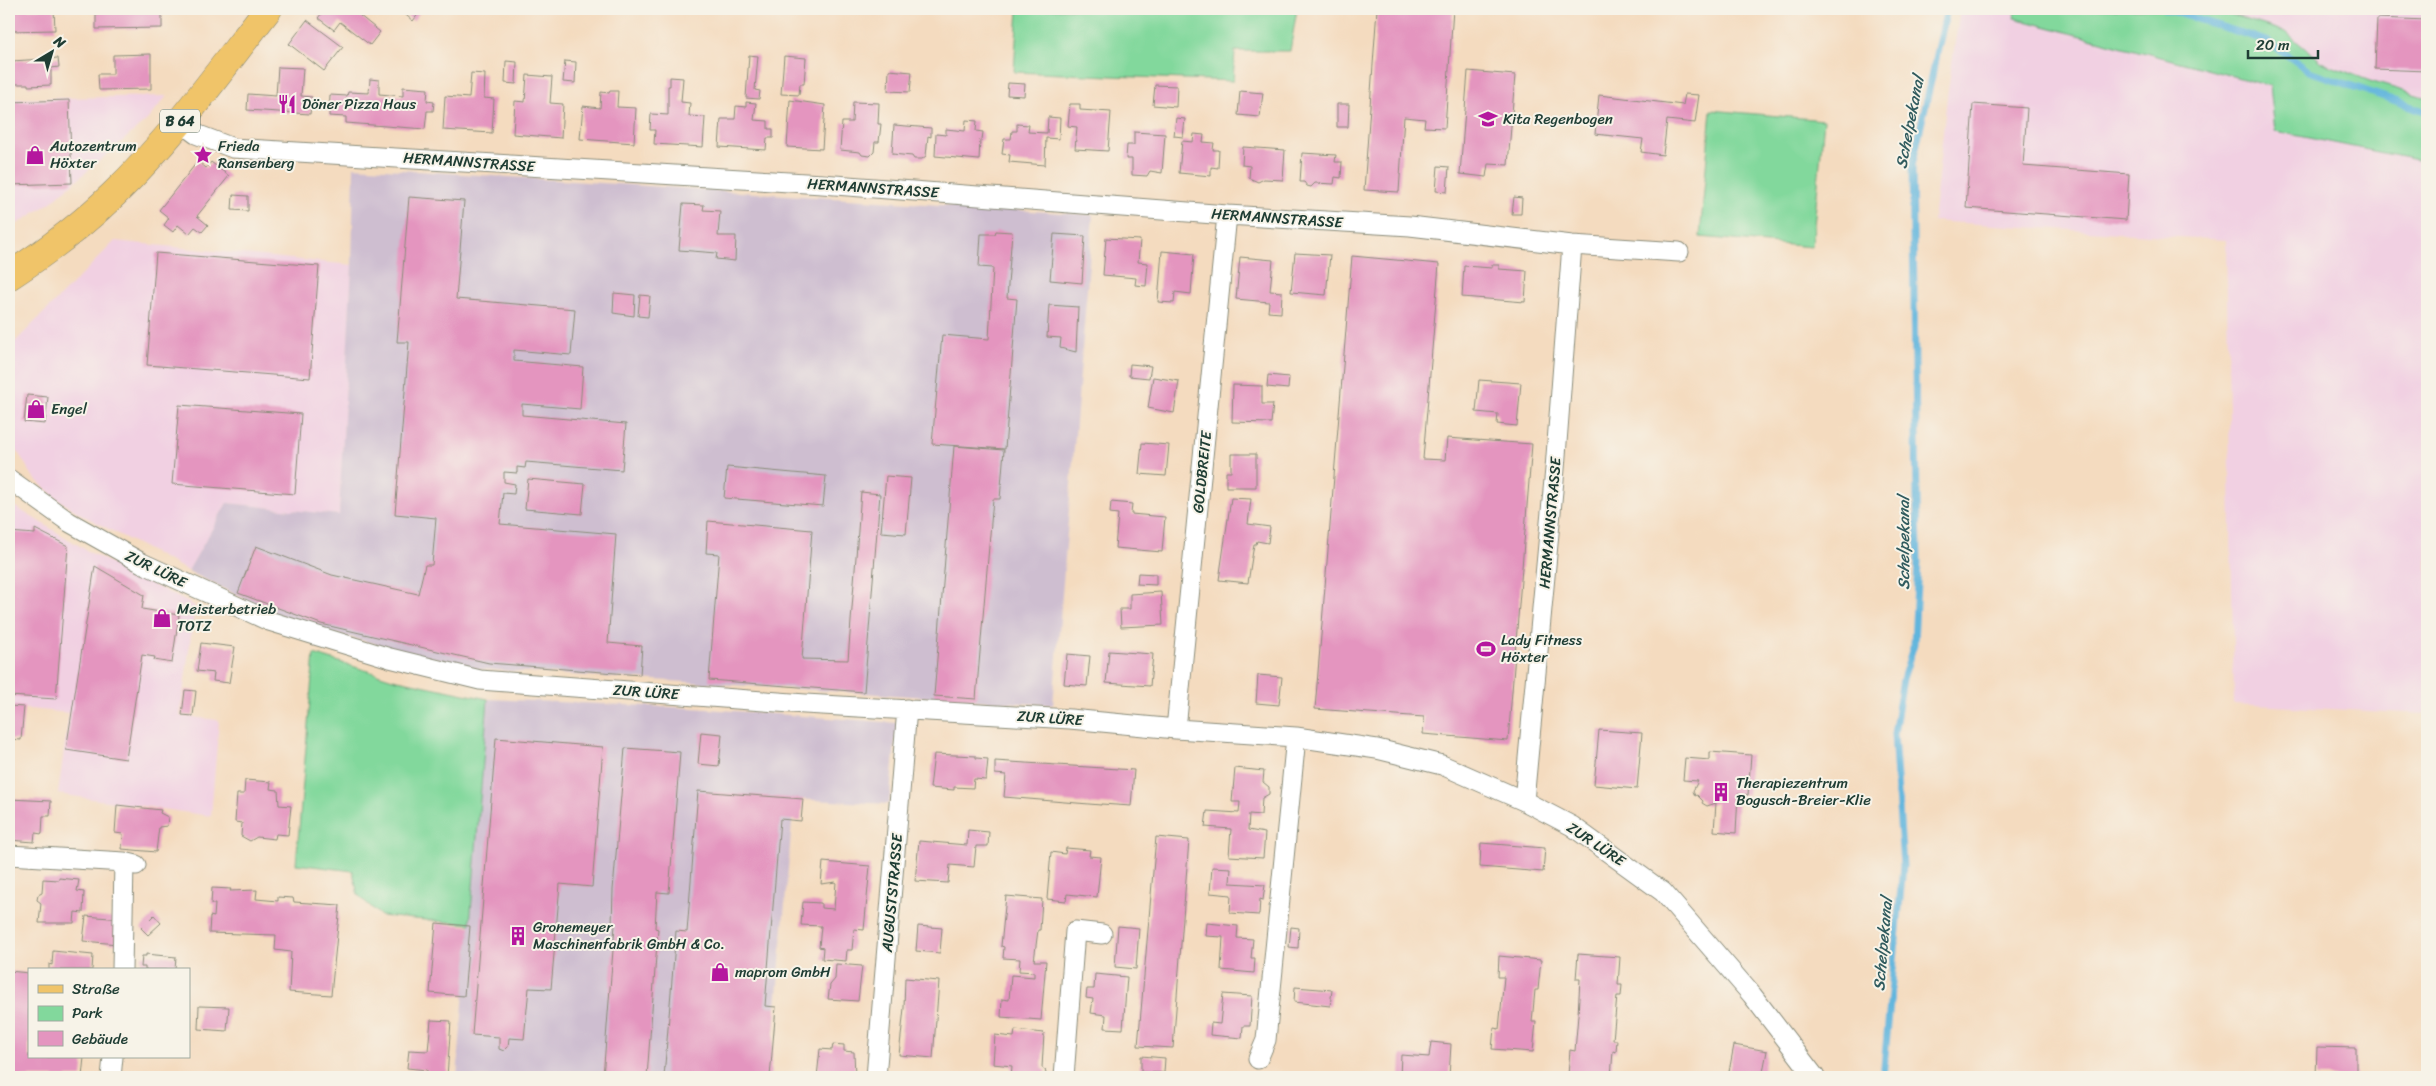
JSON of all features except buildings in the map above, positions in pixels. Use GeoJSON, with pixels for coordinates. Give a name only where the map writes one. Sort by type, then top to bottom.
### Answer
{"type":"FeatureCollection","features":[{"type":"Feature","properties":{"kind":"main road","name":"B 64"},"geometry":{"type":"LineString","coordinates":[[9,276],[61,240],[101,206],[147,160],[180,122],[268,9]]}},
{"type":"Feature","properties":{"kind":"street","name":"HERMANNSTRASSE"},"geometry":{"type":"LineString","coordinates":[[180,122],[196,134],[232,148],[822,184],[1227,215],[1410,226],[1572,245],[1679,252]]}},
{"type":"Feature","properties":{"kind":"street","name":"GOLDBREITE"},"geometry":{"type":"LineString","coordinates":[[1176,729],[1227,215]]}},
{"type":"Feature","properties":{"kind":"street","name":"HERMANNSTRASSE"},"geometry":{"type":"LineString","coordinates":[[1524,801],[1555,469],[1572,245]]}},
{"type":"Feature","properties":{"kind":"street","name":"ZUR LÜRE"},"geometry":{"type":"LineString","coordinates":[[9,470],[33,498]]}},
{"type":"Feature","properties":{"kind":"street","name":"ZUR LÜRE"},"geometry":{"type":"LineString","coordinates":[[9,479],[69,522],[142,563],[269,621],[331,641],[480,680],[1296,736],[1377,749],[1442,765],[1524,801],[1572,826],[1663,892],[1752,995],[1815,1077]]}},
{"type":"Feature","properties":{"kind":"street","name":"AUGUSTSTRASSE"},"geometry":{"type":"LineString","coordinates":[[876,1077],[907,709]]}},
{"type":"Feature","properties":{"kind":"street"},"geometry":{"type":"LineString","coordinates":[[1258,1059],[1266,1040],[1296,736]]}},
{"type":"Feature","properties":{"kind":"street"},"geometry":{"type":"LineString","coordinates":[[9,855],[130,864],[122,968]]}},
{"type":"Feature","properties":{"kind":"street"},"geometry":{"type":"LineString","coordinates":[[1064,1077],[1076,931],[1102,934]]}},
{"type":"Feature","properties":{"kind":"street"},"geometry":{"type":"LineString","coordinates":[[111,1077],[113,1058]]}},
{"type":"Feature","properties":{"kind":"shaded area"},"geometry":{"type":"Polygon","coordinates":[[[1960,9],[2427,9],[2427,714],[2234,704],[2226,240],[1933,221],[1947,97],[1960,9]]]}},
{"type":"Feature","properties":{"kind":"shaded area"},"geometry":{"type":"Polygon","coordinates":[[[167,96],[147,120],[50,203],[9,229],[9,99],[167,96]]]}},
{"type":"Feature","properties":{"kind":"shaded area"},"geometry":{"type":"Polygon","coordinates":[[[354,167],[1093,215],[1053,705],[480,669],[323,631],[267,610],[188,571],[227,503],[339,515],[352,265],[354,167]]]}},
{"type":"Feature","properties":{"kind":"shaded area"},"geometry":{"type":"Polygon","coordinates":[[[115,241],[352,265],[339,515],[227,503],[188,571],[84,516],[57,499],[34,478],[9,438],[9,348],[115,241]]]}},
{"type":"Feature","properties":{"kind":"shaded area"},"geometry":{"type":"Polygon","coordinates":[[[9,503],[91,553],[195,606],[180,716],[219,720],[211,816],[58,794],[69,713],[9,707],[9,503]]]}},
{"type":"Feature","properties":{"kind":"shaded area"},"geometry":{"type":"Polygon","coordinates":[[[488,699],[693,708],[897,723],[889,804],[794,799],[770,1077],[457,1077],[488,699]]]}},
{"type":"Feature","properties":{"kind":"green space"},"geometry":{"type":"Polygon","coordinates":[[[1018,9],[1297,9],[1290,51],[1235,51],[1233,81],[1014,72],[1018,9]]]}},
{"type":"Feature","properties":{"kind":"green space"},"geometry":{"type":"Polygon","coordinates":[[[2016,9],[2213,9],[2286,32],[2321,62],[2370,81],[2427,98],[2427,162],[2275,131],[2270,86],[2014,18],[2016,9]]]}},
{"type":"Feature","properties":{"kind":"green space"},"geometry":{"type":"Polygon","coordinates":[[[1711,110],[1824,120],[1812,247],[1700,237],[1711,110]]]}},
{"type":"Feature","properties":{"kind":"green space"},"geometry":{"type":"Polygon","coordinates":[[[314,654],[393,679],[488,699],[470,924],[381,916],[358,895],[353,871],[296,864],[314,654]]]}},
{"type":"Feature","properties":{"kind":"waterway","name":"Schelpekanal"},"geometry":{"type":"LineString","coordinates":[[1883,1077],[1903,866],[1894,734],[1903,679],[1914,644],[1918,562],[1912,166],[1947,9]]}},
{"type":"Feature","properties":{"kind":"waterway"},"geometry":{"type":"LineString","coordinates":[[2165,9],[2267,41],[2309,71],[2427,112]]}},
{"type":"Feature","properties":{"kind":"place","name":"Döner Pizza Haus"},"geometry":{"type":"Point","coordinates":[287,104]}},
{"type":"Feature","properties":{"kind":"place","name":"Kita Regenbogen"},"geometry":{"type":"Point","coordinates":[1488,119]}},
{"type":"Feature","properties":{"kind":"place","name":"Autozentrum Höxter"},"geometry":{"type":"Point","coordinates":[35,155]}},
{"type":"Feature","properties":{"kind":"place","name":"Frieda Ransenberg"},"geometry":{"type":"Point","coordinates":[203,155]}},
{"type":"Feature","properties":{"kind":"place","name":"Engel"},"geometry":{"type":"Point","coordinates":[36,409]}},
{"type":"Feature","properties":{"kind":"place","name":"Meisterbetrieb TOTZ"},"geometry":{"type":"Point","coordinates":[162,618]}},
{"type":"Feature","properties":{"kind":"place","name":"Lady Fitness Höxter"},"geometry":{"type":"Point","coordinates":[1486,649]}},
{"type":"Feature","properties":{"kind":"place","name":"Therapiezentrum Bogusch-Breier-Klie"},"geometry":{"type":"Point","coordinates":[1721,792]}},
{"type":"Feature","properties":{"kind":"place","name":"Gronemeyer Maschinenfabrik GmbH & Co."},"geometry":{"type":"Point","coordinates":[518,936]}},
{"type":"Feature","properties":{"kind":"place","name":"maprom GmbH"},"geometry":{"type":"Point","coordinates":[720,972]}}]}
